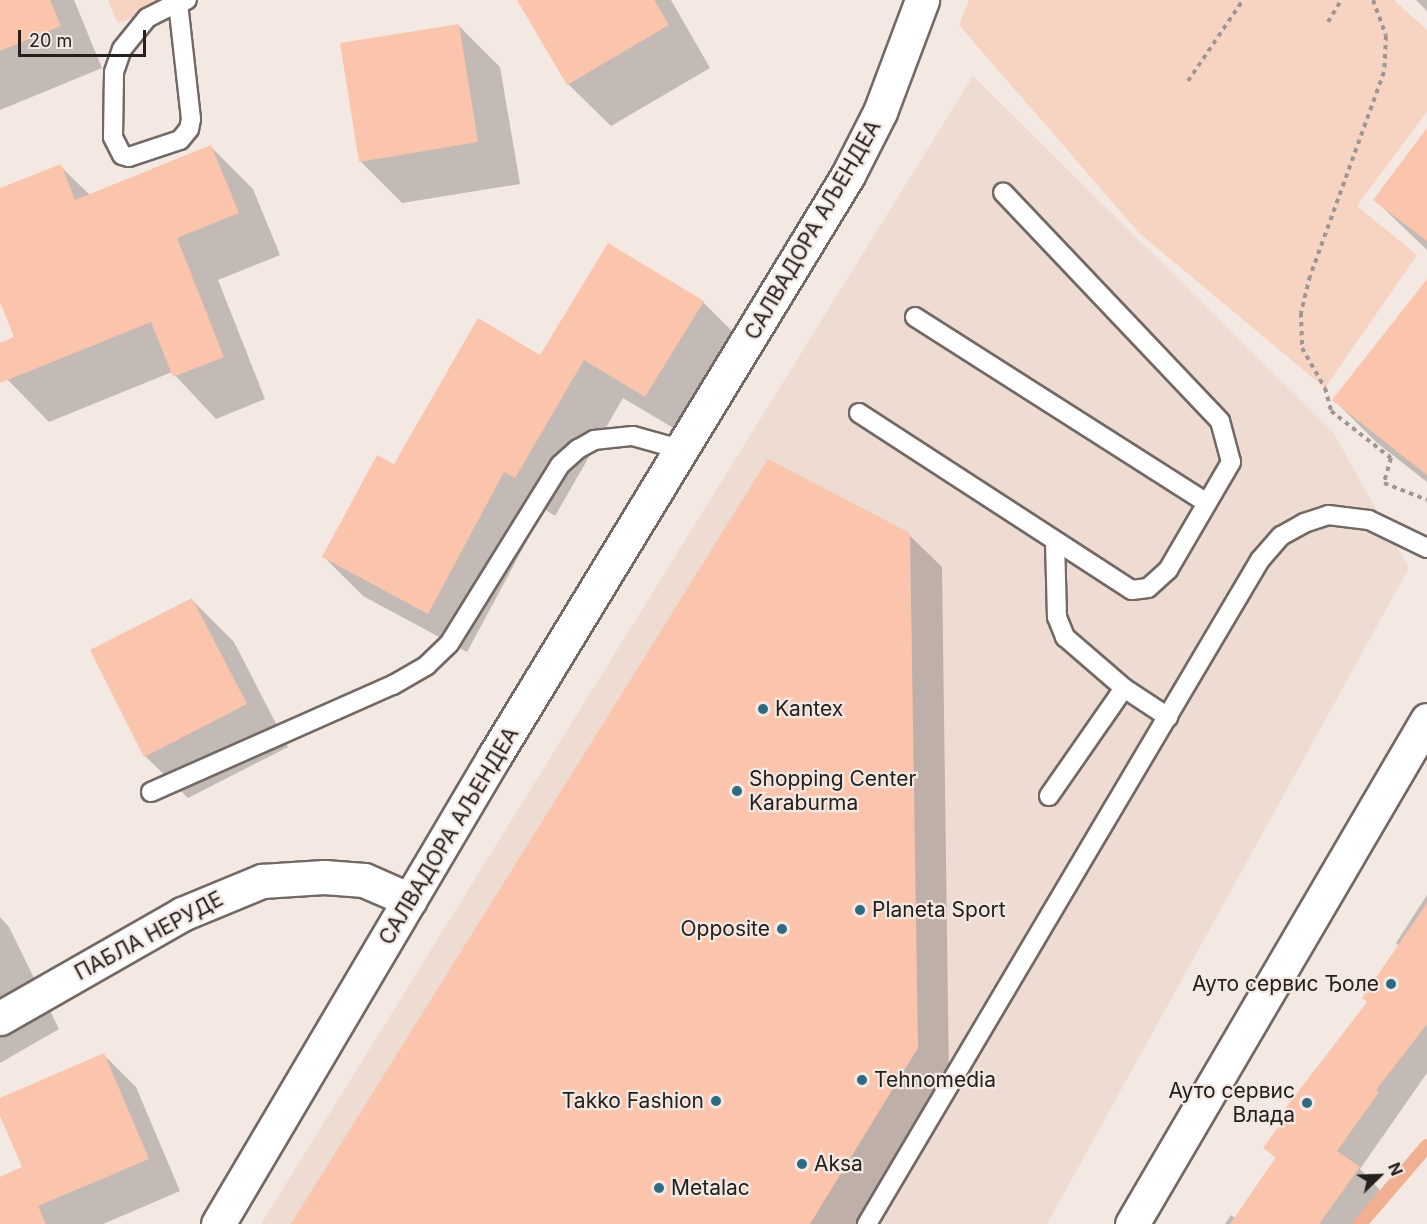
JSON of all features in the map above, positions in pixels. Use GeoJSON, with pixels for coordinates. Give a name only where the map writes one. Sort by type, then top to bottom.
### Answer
{"type":"FeatureCollection","features":[{"type":"Feature","properties":{"kind":"street","name":"САЛВАДОРА АЉЕНДЕА"},"geometry":{"type":"LineString","coordinates":[[218,1224],[410,900],[848,175],[880,112],[922,0]]}},
{"type":"Feature","properties":{"kind":"street"},"geometry":{"type":"LineString","coordinates":[[1132,1224],[1427,720]]}},
{"type":"Feature","properties":{"kind":"street","name":"ПАБЛА НЕРУДЕ"},"geometry":{"type":"LineString","coordinates":[[0,1018],[182,914],[262,881],[324,877],[364,880],[410,900]]}},
{"type":"Feature","properties":{"kind":"lane"},"geometry":{"type":"LineString","coordinates":[[183,2],[190,102],[189,129],[180,140],[129,157],[122,155],[113,137],[114,72],[122,49],[134,31],[147,18],[183,2]]}},
{"type":"Feature","properties":{"kind":"lane"},"geometry":{"type":"LineString","coordinates":[[859,413],[1132,591],[1148,588],[1168,570],[1231,462],[1220,421],[1003,192]]}},
{"type":"Feature","properties":{"kind":"lane"},"geometry":{"type":"LineString","coordinates":[[915,317],[1207,503]]}},
{"type":"Feature","properties":{"kind":"lane"},"geometry":{"type":"LineString","coordinates":[[151,792],[393,685],[427,665],[449,644],[561,465],[578,449],[594,440],[633,436],[683,450]]}},
{"type":"Feature","properties":{"kind":"lane"},"geometry":{"type":"LineString","coordinates":[[867,1224],[1260,560],[1281,536],[1304,523],[1347,515],[1369,520],[1427,548]]}},
{"type":"Feature","properties":{"kind":"lane"},"geometry":{"type":"LineString","coordinates":[[1055,541],[1057,617],[1065,637],[1124,687],[1168,717]]}},
{"type":"Feature","properties":{"kind":"lane"},"geometry":{"type":"LineString","coordinates":[[1049,796],[1124,687]]}},
{"type":"Feature","properties":{"kind":"path"},"geometry":{"type":"LineString","coordinates":[[1188,81],[1243,0]]}},
{"type":"Feature","properties":{"kind":"path"},"geometry":{"type":"LineString","coordinates":[[1328,22],[1341,0]]}},
{"type":"Feature","properties":{"kind":"path"},"geometry":{"type":"LineString","coordinates":[[1373,0],[1386,36],[1384,72],[1310,276],[1301,313],[1302,348],[1325,388],[1331,411],[1391,458],[1384,483],[1427,500]]}},
{"type":"Feature","properties":{"kind":"shaded area"},"geometry":{"type":"Polygon","coordinates":[[[108,0],[187,0],[118,23],[108,0]]]}},
{"type":"Feature","properties":{"kind":"shaded area"},"geometry":{"type":"Polygon","coordinates":[[[969,0],[1394,0],[1427,30],[1427,111],[1357,206],[1417,255],[1325,388],[1139,233],[959,25],[969,0]]]}},
{"type":"Feature","properties":{"kind":"shaded area"},"geometry":{"type":"Polygon","coordinates":[[[973,76],[1333,432],[1409,568],[1047,1224],[261,1224],[973,76]]]}},
{"type":"Feature","properties":{"kind":"building"},"geometry":{"type":"Polygon","coordinates":[[[0,0],[50,0],[61,26],[0,51],[0,0]]]}},
{"type":"Feature","properties":{"kind":"building"},"geometry":{"type":"Polygon","coordinates":[[[517,0],[654,0],[669,25],[567,85],[517,0]]]}},
{"type":"Feature","properties":{"kind":"building"},"geometry":{"type":"Polygon","coordinates":[[[459,24],[478,142],[359,162],[340,43],[459,24]]]}},
{"type":"Feature","properties":{"kind":"building"},"geometry":{"type":"Polygon","coordinates":[[[1427,128],[1427,241],[1373,200],[1427,128]]]}},
{"type":"Feature","properties":{"kind":"building"},"geometry":{"type":"Polygon","coordinates":[[[211,145],[239,213],[177,238],[224,357],[173,377],[151,322],[0,383],[0,343],[14,337],[0,302],[0,188],[61,164],[75,200],[211,145]]]}},
{"type":"Feature","properties":{"kind":"building"},"geometry":{"type":"Polygon","coordinates":[[[608,243],[704,301],[645,397],[584,360],[515,478],[504,472],[428,614],[322,557],[377,455],[394,464],[478,318],[540,355],[608,243]]]}},
{"type":"Feature","properties":{"kind":"building"},"geometry":{"type":"Polygon","coordinates":[[[1427,279],[1427,475],[1332,400],[1427,279]]]}},
{"type":"Feature","properties":{"kind":"building","name":"Shopping Center Karaburma"},"geometry":{"type":"Polygon","coordinates":[[[768,459],[910,533],[918,1048],[810,1224],[291,1224],[768,459]]]}},
{"type":"Feature","properties":{"kind":"building"},"geometry":{"type":"Polygon","coordinates":[[[192,598],[247,704],[144,757],[90,650],[192,598]]]}},
{"type":"Feature","properties":{"kind":"building"},"geometry":{"type":"Polygon","coordinates":[[[1427,903],[1427,1024],[1376,1090],[1379,1092],[1337,1151],[1360,1167],[1319,1224],[1230,1224],[1276,1157],[1263,1148],[1288,1113],[1284,1110],[1367,1002],[1362,998],[1427,903]]]}},
{"type":"Feature","properties":{"kind":"building"},"geometry":{"type":"Polygon","coordinates":[[[104,1053],[149,1159],[38,1206],[46,1224],[0,1224],[0,1177],[22,1167],[0,1116],[0,1098],[104,1053]]]}},
{"type":"Feature","properties":{"kind":"waterway"},"geometry":{"type":"LineString","coordinates":[[1360,1224],[1427,1146]]}},
{"type":"Feature","properties":{"kind":"place","name":"Kantex"},"geometry":{"type":"Point","coordinates":[763,709]}},
{"type":"Feature","properties":{"kind":"place","name":"Shopping Center Karaburma"},"geometry":{"type":"Point","coordinates":[737,791]}},
{"type":"Feature","properties":{"kind":"place","name":"Planeta Sport"},"geometry":{"type":"Point","coordinates":[860,910]}},
{"type":"Feature","properties":{"kind":"place","name":"Opposite"},"geometry":{"type":"Point","coordinates":[782,929]}},
{"type":"Feature","properties":{"kind":"place","name":"Ауто сервис Ђоле"},"geometry":{"type":"Point","coordinates":[1391,984]}},
{"type":"Feature","properties":{"kind":"place","name":"Tehnomedia"},"geometry":{"type":"Point","coordinates":[862,1080]}},
{"type":"Feature","properties":{"kind":"place","name":"Takko Fashion"},"geometry":{"type":"Point","coordinates":[716,1101]}},
{"type":"Feature","properties":{"kind":"place","name":"Ауто сервис Влада"},"geometry":{"type":"Point","coordinates":[1307,1103]}},
{"type":"Feature","properties":{"kind":"place","name":"Aksa"},"geometry":{"type":"Point","coordinates":[802,1164]}},
{"type":"Feature","properties":{"kind":"place","name":"Metalac"},"geometry":{"type":"Point","coordinates":[659,1188]}}]}
